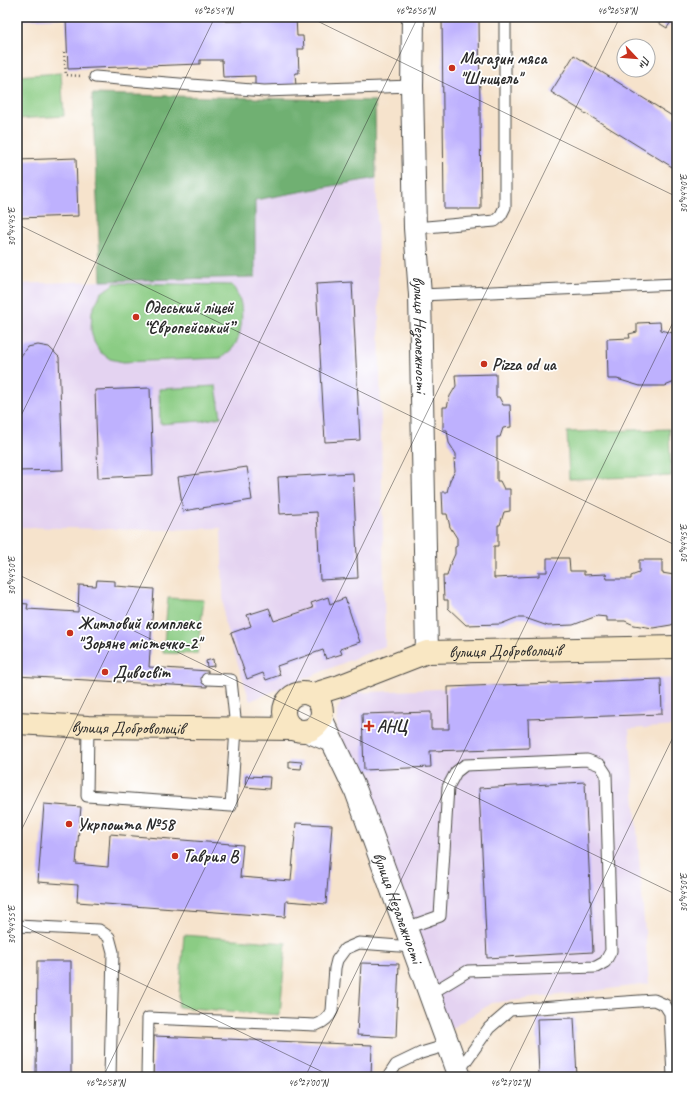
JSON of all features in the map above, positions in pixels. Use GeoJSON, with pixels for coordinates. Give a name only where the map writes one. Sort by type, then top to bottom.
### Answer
{"type":"FeatureCollection","features":[{"type":"Feature","properties":{"kind":"street","name":"вулиця Незалежності"},"geometry":{"type":"LineString","coordinates":[[413,17],[412,86],[415,228],[420,295],[426,652]]}},
{"type":"Feature","properties":{"kind":"street","name":"вулиця Добровольців"},"geometry":{"type":"LineString","coordinates":[[17,723],[88,727],[238,728],[311,717],[340,686],[426,652],[677,647]]}},
{"type":"Feature","properties":{"kind":"street","name":"вулиця Добровольців"},"geometry":{"type":"LineString","coordinates":[[238,728],[284,707],[292,697],[298,694],[305,694],[311,717]]}},
{"type":"Feature","properties":{"kind":"street"},"geometry":{"type":"LineString","coordinates":[[284,707],[285,720],[289,725],[311,717]]}},
{"type":"Feature","properties":{"kind":"street","name":"вулиця Незалежності"},"geometry":{"type":"LineString","coordinates":[[311,717],[331,741],[356,791],[459,1075]]}},
{"type":"Feature","properties":{"kind":"lane"},"geometry":{"type":"LineString","coordinates":[[415,228],[495,221],[501,215],[505,207],[505,17]]}},
{"type":"Feature","properties":{"kind":"lane"},"geometry":{"type":"LineString","coordinates":[[95,77],[264,91],[412,86]]}},
{"type":"Feature","properties":{"kind":"lane"},"geometry":{"type":"LineString","coordinates":[[420,295],[677,284]]}},
{"type":"Feature","properties":{"kind":"lane"},"geometry":{"type":"LineString","coordinates":[[88,727],[86,796],[231,806],[238,728],[231,680],[207,679]]}},
{"type":"Feature","properties":{"kind":"lane"},"geometry":{"type":"LineString","coordinates":[[147,1077],[148,1018],[316,1025],[322,1023],[330,1016],[332,1011],[335,968],[337,960],[345,949],[359,943],[409,938],[440,916],[448,787],[456,772],[466,765],[587,760],[600,765],[606,774],[611,950],[605,962],[596,967],[468,971],[430,994]]}},
{"type":"Feature","properties":{"kind":"lane"},"geometry":{"type":"LineString","coordinates":[[17,926],[99,930],[109,937],[113,952],[110,1077]]}},
{"type":"Feature","properties":{"kind":"lane"},"geometry":{"type":"LineString","coordinates":[[459,1075],[489,1028],[510,1010],[654,1000],[665,1005],[670,1013],[673,1077]]}},
{"type":"Feature","properties":{"kind":"lane"},"geometry":{"type":"LineString","coordinates":[[388,1077],[396,1065],[421,1053],[448,1045]]}},
{"type":"Feature","properties":{"kind":"path"},"geometry":{"type":"LineString","coordinates":[[64,52],[66,75],[95,77]]}},
{"type":"Feature","properties":{"kind":"shaded area"},"geometry":{"type":"Polygon","coordinates":[[[92,94],[375,101],[385,646],[250,701],[224,621],[221,528],[159,530],[17,527],[17,284],[101,281],[92,94]]]}},
{"type":"Feature","properties":{"kind":"shaded area"},"geometry":{"type":"Polygon","coordinates":[[[677,678],[677,726],[629,729],[649,984],[492,1003],[447,1031],[337,728],[337,710],[342,701],[349,693],[677,678]]]}},
{"type":"Feature","properties":{"kind":"green space"},"geometry":{"type":"Polygon","coordinates":[[[61,73],[64,116],[17,119],[17,76],[61,73]]]}},
{"type":"Feature","properties":{"kind":"green space"},"geometry":{"type":"Polygon","coordinates":[[[92,94],[375,101],[376,178],[255,200],[255,277],[101,281],[92,94]]]}},
{"type":"Feature","properties":{"kind":"green space"},"geometry":{"type":"Polygon","coordinates":[[[115,283],[232,285],[239,297],[242,310],[241,327],[236,344],[221,358],[123,362],[110,359],[100,352],[94,342],[91,330],[92,311],[101,293],[115,283]]]}},
{"type":"Feature","properties":{"kind":"green space"},"geometry":{"type":"Polygon","coordinates":[[[216,386],[221,417],[201,421],[160,424],[159,389],[216,386]]]}},
{"type":"Feature","properties":{"kind":"green space"},"geometry":{"type":"Polygon","coordinates":[[[669,429],[671,476],[569,479],[567,432],[669,429]]]}},
{"type":"Feature","properties":{"kind":"green space"},"geometry":{"type":"Polygon","coordinates":[[[168,598],[204,600],[197,654],[163,653],[168,598]]]}},
{"type":"Feature","properties":{"kind":"green space"},"geometry":{"type":"Polygon","coordinates":[[[184,935],[286,943],[280,1015],[178,1007],[184,935]]]}},
{"type":"Feature","properties":{"kind":"building"},"geometry":{"type":"Polygon","coordinates":[[[17,17],[64,17],[64,18],[17,20],[17,17]]]}},
{"type":"Feature","properties":{"kind":"building"},"geometry":{"type":"Polygon","coordinates":[[[66,17],[225,17],[225,21],[243,21],[243,17],[296,17],[297,36],[303,36],[304,49],[298,49],[299,73],[295,73],[296,86],[255,87],[255,76],[223,77],[222,60],[200,60],[200,64],[68,69],[66,17]]]}},
{"type":"Feature","properties":{"kind":"building"},"geometry":{"type":"Polygon","coordinates":[[[442,17],[479,17],[481,209],[444,209],[442,17]]]}},
{"type":"Feature","properties":{"kind":"building"},"geometry":{"type":"Polygon","coordinates":[[[649,17],[674,17],[667,28],[649,17]]]}},
{"type":"Feature","properties":{"kind":"building"},"geometry":{"type":"Polygon","coordinates":[[[574,55],[677,119],[677,170],[551,92],[574,55]]]}},
{"type":"Feature","properties":{"kind":"building"},"geometry":{"type":"Polygon","coordinates":[[[76,158],[78,216],[17,218],[17,160],[76,158]]]}},
{"type":"Feature","properties":{"kind":"building"},"geometry":{"type":"Polygon","coordinates":[[[352,282],[360,440],[325,442],[316,284],[352,282]]]}},
{"type":"Feature","properties":{"kind":"building"},"geometry":{"type":"Polygon","coordinates":[[[660,322],[661,330],[673,333],[673,336],[677,336],[677,381],[665,386],[640,386],[617,379],[608,379],[607,339],[630,338],[629,334],[637,332],[637,323],[660,322]]]}},
{"type":"Feature","properties":{"kind":"building"},"geometry":{"type":"Polygon","coordinates":[[[38,345],[49,347],[59,357],[63,470],[17,471],[17,363],[19,363],[19,359],[27,347],[38,345]]]}},
{"type":"Feature","properties":{"kind":"building"},"geometry":{"type":"Polygon","coordinates":[[[496,374],[496,397],[499,397],[503,405],[510,405],[511,427],[503,428],[500,437],[497,437],[497,481],[500,481],[504,489],[510,489],[510,511],[504,512],[500,525],[498,525],[498,546],[494,546],[494,578],[539,576],[539,572],[547,572],[547,558],[569,558],[570,571],[584,571],[584,575],[606,574],[607,579],[631,579],[631,576],[639,573],[639,560],[662,560],[662,573],[674,575],[674,578],[677,578],[677,622],[671,625],[653,628],[634,625],[625,621],[607,621],[607,617],[597,616],[573,625],[548,626],[525,618],[516,618],[501,624],[466,625],[448,608],[448,600],[444,600],[443,576],[447,576],[455,554],[457,538],[450,527],[447,514],[443,514],[442,492],[447,492],[450,480],[455,471],[454,459],[456,459],[456,454],[449,443],[447,430],[443,430],[443,407],[447,407],[450,396],[456,386],[455,375],[496,374]]]}},
{"type":"Feature","properties":{"kind":"building"},"geometry":{"type":"Polygon","coordinates":[[[150,388],[153,475],[98,478],[95,390],[150,388]]]}},
{"type":"Feature","properties":{"kind":"building"},"geometry":{"type":"Polygon","coordinates":[[[247,467],[252,500],[183,511],[178,477],[247,467]]]}},
{"type":"Feature","properties":{"kind":"building"},"geometry":{"type":"Polygon","coordinates":[[[353,473],[358,578],[320,580],[317,512],[280,514],[278,477],[353,473]]]}},
{"type":"Feature","properties":{"kind":"building"},"geometry":{"type":"Polygon","coordinates":[[[97,580],[115,581],[115,586],[154,589],[149,667],[208,671],[207,687],[17,676],[17,603],[28,604],[27,609],[78,612],[79,585],[96,586],[97,580]]]}},
{"type":"Feature","properties":{"kind":"building"},"geometry":{"type":"Polygon","coordinates":[[[328,597],[330,604],[345,598],[360,642],[340,649],[342,654],[326,659],[323,650],[277,666],[280,675],[266,680],[263,673],[247,679],[231,633],[251,626],[247,615],[269,608],[274,621],[313,608],[311,603],[328,597]]]}},
{"type":"Feature","properties":{"kind":"building"},"geometry":{"type":"Polygon","coordinates":[[[213,659],[214,666],[207,667],[206,661],[213,659]]]}},
{"type":"Feature","properties":{"kind":"building"},"geometry":{"type":"Polygon","coordinates":[[[661,679],[662,714],[528,719],[529,748],[430,751],[431,767],[364,770],[362,714],[431,712],[431,729],[449,729],[448,687],[661,679]]]}},
{"type":"Feature","properties":{"kind":"building"},"geometry":{"type":"Polygon","coordinates":[[[289,761],[302,762],[301,769],[289,768],[289,761]]]}},
{"type":"Feature","properties":{"kind":"building"},"geometry":{"type":"Polygon","coordinates":[[[246,776],[270,777],[269,789],[245,787],[246,776]]]}},
{"type":"Feature","properties":{"kind":"building"},"geometry":{"type":"Polygon","coordinates":[[[585,782],[593,952],[487,958],[479,788],[585,782]]]}},
{"type":"Feature","properties":{"kind":"building"},"geometry":{"type":"Polygon","coordinates":[[[44,804],[81,807],[76,864],[108,867],[110,834],[243,845],[240,877],[291,881],[296,823],[332,825],[326,904],[286,901],[285,917],[77,902],[78,885],[38,882],[44,804]]]}},
{"type":"Feature","properties":{"kind":"building"},"geometry":{"type":"Polygon","coordinates":[[[37,961],[71,961],[71,1077],[36,1077],[37,961]]]}},
{"type":"Feature","properties":{"kind":"building"},"geometry":{"type":"Polygon","coordinates":[[[361,963],[399,964],[396,1037],[357,1035],[361,963]]]}},
{"type":"Feature","properties":{"kind":"building"},"geometry":{"type":"Polygon","coordinates":[[[574,1018],[577,1077],[539,1077],[537,1019],[574,1018]]]}},
{"type":"Feature","properties":{"kind":"building"},"geometry":{"type":"Polygon","coordinates":[[[154,1036],[372,1045],[371,1077],[194,1077],[153,1075],[154,1036]]]}},
{"type":"Feature","properties":{"kind":"place","name":"Магазин мяса \"Шницель\""},"geometry":{"type":"Point","coordinates":[452,68]}},
{"type":"Feature","properties":{"kind":"place","name":"Одеський ліцей “Європейський”"},"geometry":{"type":"Point","coordinates":[136,317]}},
{"type":"Feature","properties":{"kind":"place","name":"Pizza od ua"},"geometry":{"type":"Point","coordinates":[484,364]}},
{"type":"Feature","properties":{"kind":"place","name":"Житловий комплекс \"Зоряне містечко-2\""},"geometry":{"type":"Point","coordinates":[70,633]}},
{"type":"Feature","properties":{"kind":"place","name":"Дивосвіт"},"geometry":{"type":"Point","coordinates":[105,672]}},
{"type":"Feature","properties":{"kind":"place","name":"АНЦ"},"geometry":{"type":"Point","coordinates":[369,726]}},
{"type":"Feature","properties":{"kind":"place","name":"Укрпошта №58"},"geometry":{"type":"Point","coordinates":[69,824]}},
{"type":"Feature","properties":{"kind":"place","name":"Таврия В"},"geometry":{"type":"Point","coordinates":[175,856]}}]}
